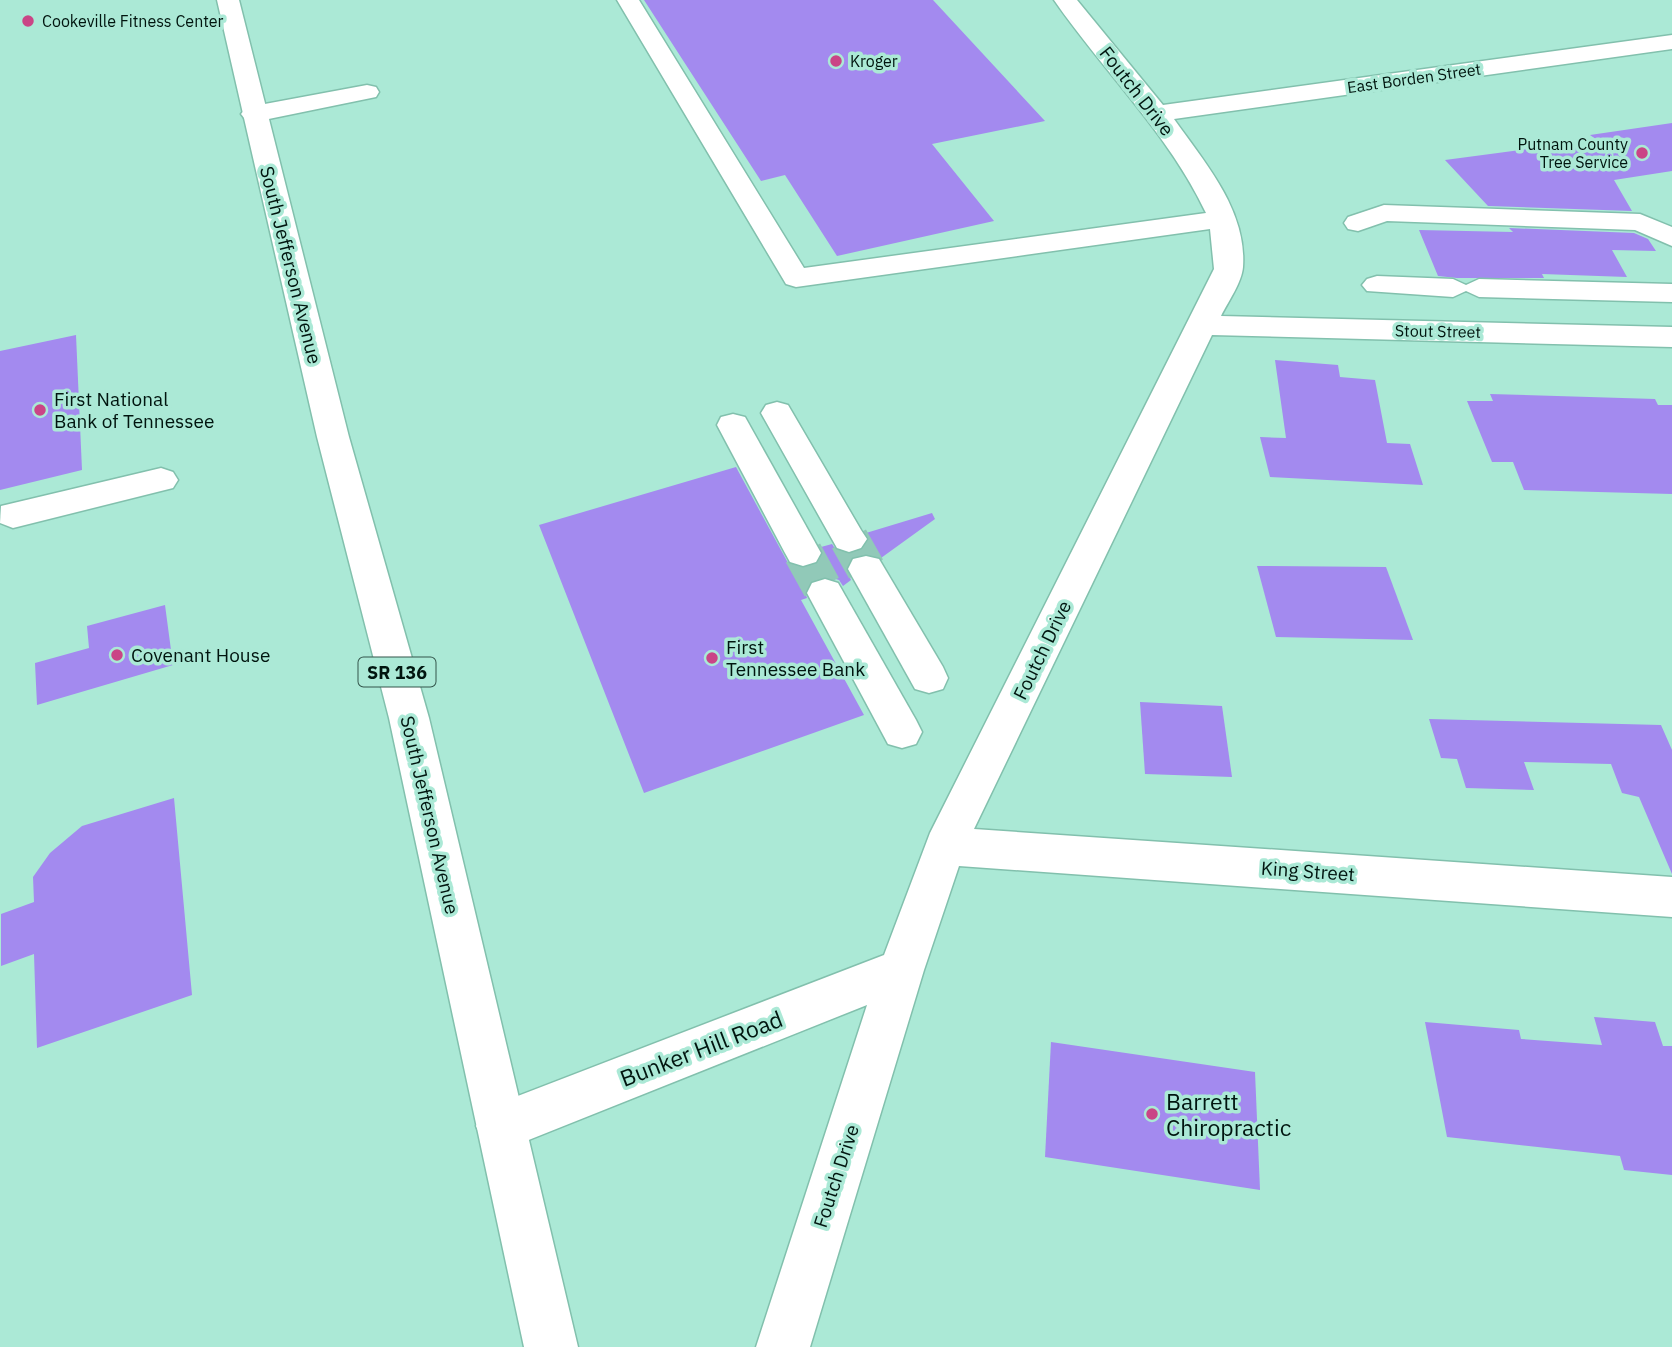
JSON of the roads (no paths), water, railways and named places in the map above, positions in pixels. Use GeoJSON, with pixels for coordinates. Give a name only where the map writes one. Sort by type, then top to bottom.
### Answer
{"type":"FeatureCollection","features":[{"type":"Feature","properties":{"kind":"street","name":"South Jefferson Avenue"},"geometry":{"type":"LineString","coordinates":[[228,0],[333,437],[409,718],[551,1347]]}},
{"type":"Feature","properties":{"kind":"street"},"geometry":{"type":"LineString","coordinates":[[628,0],[796,278],[1223,219]]}},
{"type":"Feature","properties":{"kind":"street","name":"Foutch Drive"},"geometry":{"type":"LineString","coordinates":[[783,1347],[901,970],[945,846],[1229,269],[1223,219],[1204,180],[1157,114],[1065,0]]}},
{"type":"Feature","properties":{"kind":"street","name":"East Borden Street"},"geometry":{"type":"LineString","coordinates":[[1157,114],[1672,42]]}},
{"type":"Feature","properties":{"kind":"street"},"geometry":{"type":"LineString","coordinates":[[254,114],[367,92]]}},
{"type":"Feature","properties":{"kind":"street"},"geometry":{"type":"LineString","coordinates":[[1358,223],[1384,213],[1640,222],[1672,238]]}},
{"type":"Feature","properties":{"kind":"street"},"geometry":{"type":"LineString","coordinates":[[1377,285],[1672,293]]}},
{"type":"Feature","properties":{"kind":"street","name":"Stout Street"},"geometry":{"type":"LineString","coordinates":[[1203,325],[1672,337]]}},
{"type":"Feature","properties":{"kind":"street"},"geometry":{"type":"LineString","coordinates":[[754,420],[915,705],[835,564],[754,420]]}},
{"type":"Feature","properties":{"kind":"street"},"geometry":{"type":"LineString","coordinates":[[13,515],[161,480]]}},
{"type":"Feature","properties":{"kind":"street","name":"King Street"},"geometry":{"type":"LineString","coordinates":[[945,846],[1672,897]]}},
{"type":"Feature","properties":{"kind":"street","name":"Bunker Hill Road"},"geometry":{"type":"LineString","coordinates":[[501,1126],[901,970]]}},
{"type":"Feature","properties":{"kind":"tunnel"},"geometry":{"type":"LineString","coordinates":[[849,539],[866,569]]}},
{"type":"Feature","properties":{"kind":"tunnel"},"geometry":{"type":"LineString","coordinates":[[803,553],[825,593]]}},
{"type":"Feature","properties":{"kind":"place","name":"Cookeville Fitness Center"},"geometry":{"type":"Point","coordinates":[28,21]}},
{"type":"Feature","properties":{"kind":"place","name":"Kroger"},"geometry":{"type":"Point","coordinates":[836,61]}},
{"type":"Feature","properties":{"kind":"place","name":"Putnam County Tree Service"},"geometry":{"type":"Point","coordinates":[1642,153]}},
{"type":"Feature","properties":{"kind":"place","name":"First National Bank of Tennessee"},"geometry":{"type":"Point","coordinates":[40,410]}},
{"type":"Feature","properties":{"kind":"place","name":"Covenant House"},"geometry":{"type":"Point","coordinates":[117,655]}},
{"type":"Feature","properties":{"kind":"place","name":"First Tennessee Bank"},"geometry":{"type":"Point","coordinates":[712,658]}},
{"type":"Feature","properties":{"kind":"place","name":"Barrett Chiropractic"},"geometry":{"type":"Point","coordinates":[1152,1114]}}]}
